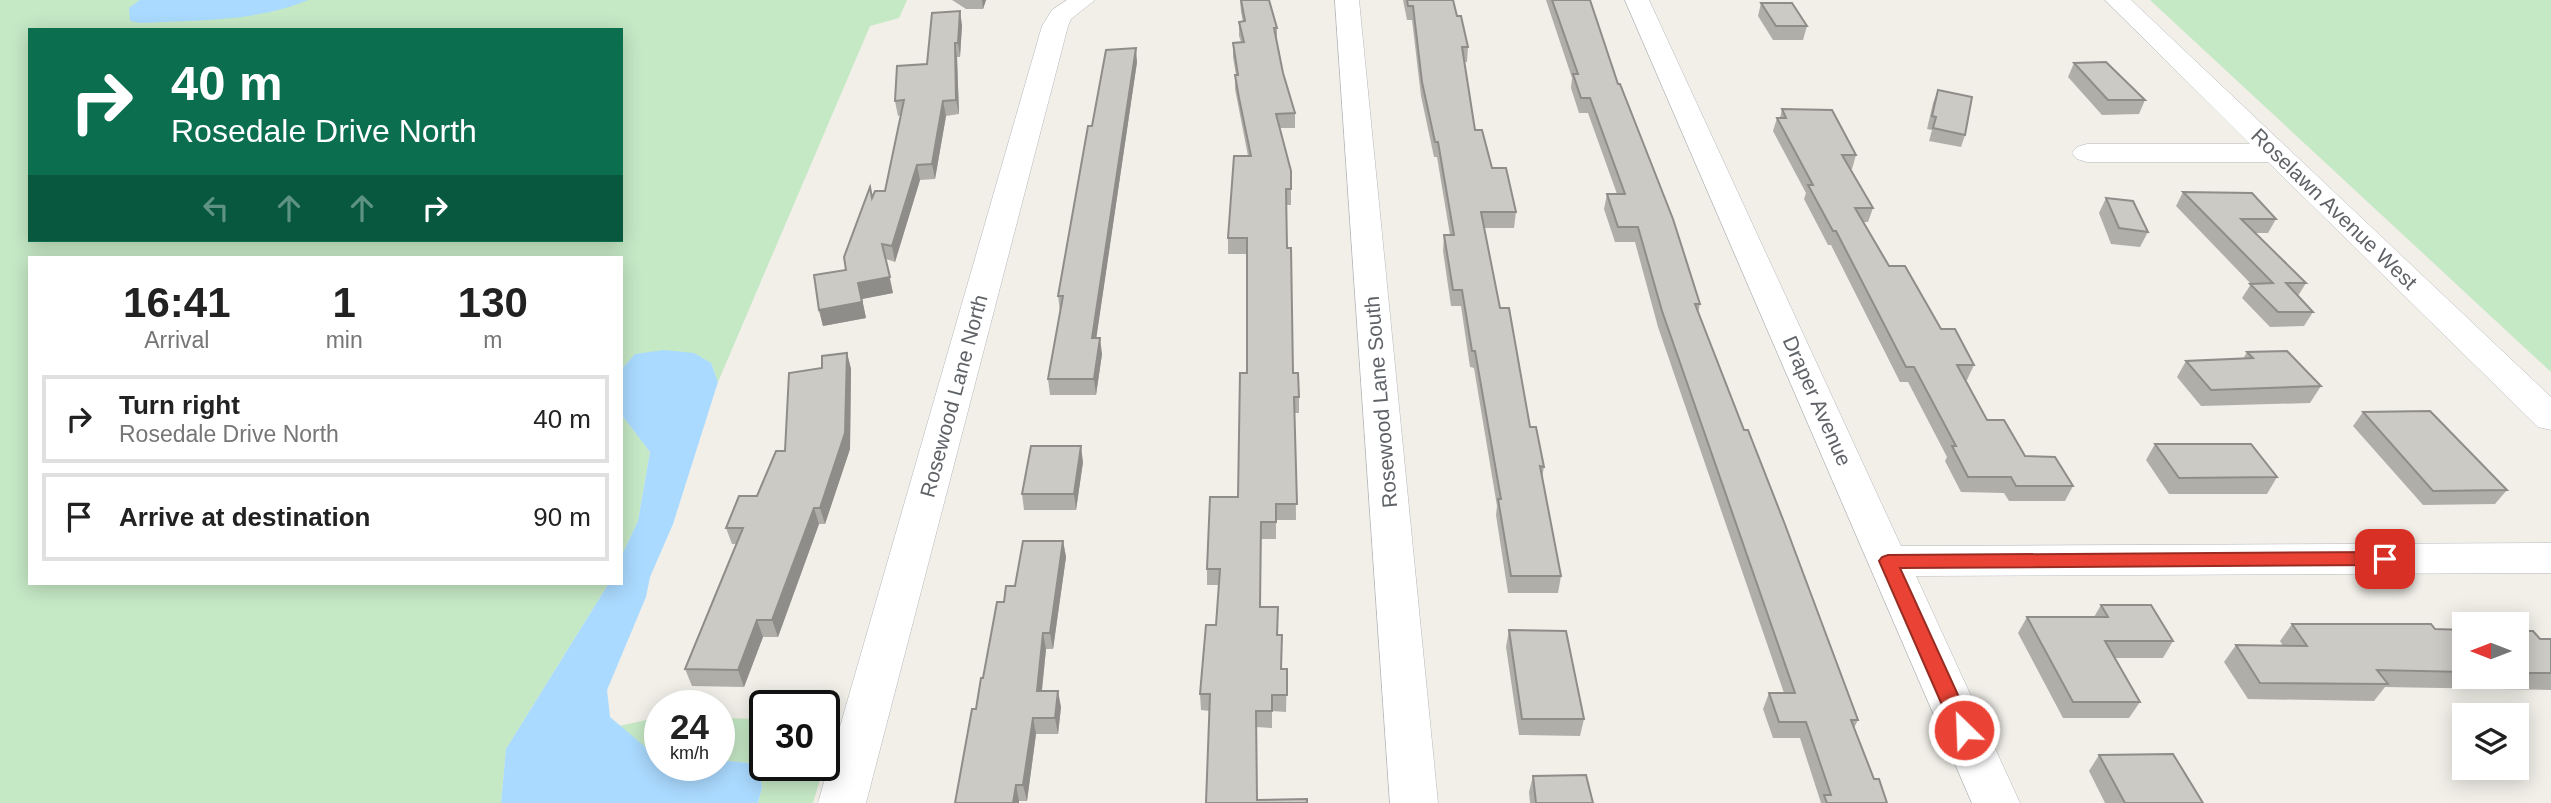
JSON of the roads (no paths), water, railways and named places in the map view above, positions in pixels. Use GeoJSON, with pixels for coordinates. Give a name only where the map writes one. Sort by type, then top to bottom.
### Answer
{"type":"FeatureCollection","features":[{"type":"Feature","properties":{"kind":"street","name":"Rosewood Lane North"},"geometry":{"type":"LineString","coordinates":[[842,803],[1055,26],[1061,15],[1083,0]]}},
{"type":"Feature","properties":{"kind":"street","name":"Rosewood Lane South"},"geometry":{"type":"LineString","coordinates":[[1347,0],[1414,803]]}},
{"type":"Feature","properties":{"kind":"street","name":"Draper Avenue"},"geometry":{"type":"LineString","coordinates":[[1637,0],[1996,803]]}},
{"type":"Feature","properties":{"kind":"street","name":"Roselawn Avenue West"},"geometry":{"type":"LineString","coordinates":[[2117,0],[2551,418]]}},
{"type":"Feature","properties":{"kind":"street"},"geometry":{"type":"LineString","coordinates":[[2087,153],[2277,153]]}},
{"type":"Feature","properties":{"kind":"street"},"geometry":{"type":"LineString","coordinates":[[1888,561],[2551,558]]}},
{"type":"Feature","properties":{"kind":"water"},"geometry":{"type":"Polygon","coordinates":[[[140,0],[308,0],[268,12],[226,19],[140,23],[130,21],[129,8],[140,0]]]}},
{"type":"Feature","properties":{"kind":"water"},"geometry":{"type":"Polygon","coordinates":[[[664,350],[694,353],[711,363],[718,382],[673,524],[607,690],[610,717],[644,746],[644,781],[735,781],[735,762],[749,763],[749,781],[761,781],[758,803],[501,803],[506,749],[608,585],[623,585],[623,553],[638,521],[650,452],[623,417],[623,368],[635,354],[664,350]]]}}]}
